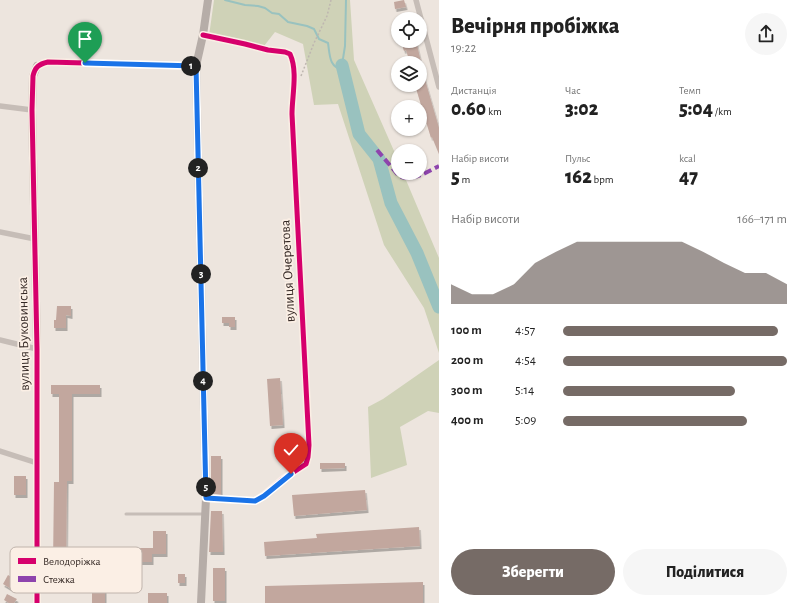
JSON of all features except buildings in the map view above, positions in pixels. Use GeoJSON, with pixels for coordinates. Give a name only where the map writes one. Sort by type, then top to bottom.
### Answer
{"type":"FeatureCollection","features":[{"type":"Feature","properties":{"kind":"street"},"geometry":{"type":"LineString","coordinates":[[416,0],[439,87]]}},
{"type":"Feature","properties":{"kind":"street"},"geometry":{"type":"LineString","coordinates":[[201,603],[206,498],[196,66],[203,35],[208,1]]}},
{"type":"Feature","properties":{"kind":"street","name":"вулиця Очеретова"},"geometry":{"type":"LineString","coordinates":[[203,35],[268,50],[285,52],[290,54],[292,60],[294,93],[292,114],[309,445],[306,464],[284,479],[264,496],[255,501],[206,498]]}},
{"type":"Feature","properties":{"kind":"street"},"geometry":{"type":"LineString","coordinates":[[37,66],[41,63],[48,62],[196,66]]}},
{"type":"Feature","properties":{"kind":"street","name":"вулиця Буковинська"},"geometry":{"type":"LineString","coordinates":[[36,547],[35,239],[32,110],[33,76],[37,66]]}},
{"type":"Feature","properties":{"kind":"street"},"geometry":{"type":"LineString","coordinates":[[0,106],[32,110]]}},
{"type":"Feature","properties":{"kind":"street"},"geometry":{"type":"LineString","coordinates":[[0,232],[35,239]]}},
{"type":"Feature","properties":{"kind":"street"},"geometry":{"type":"LineString","coordinates":[[0,340],[36,349]]}},
{"type":"Feature","properties":{"kind":"street"},"geometry":{"type":"LineString","coordinates":[[0,451],[37,463]]}},
{"type":"Feature","properties":{"kind":"street","name":"вулиця Буковинська"},"geometry":{"type":"LineString","coordinates":[[36,593],[36,603]]}},
{"type":"Feature","properties":{"kind":"lane"},"geometry":{"type":"LineString","coordinates":[[126,514],[205,514]]}},
{"type":"Feature","properties":{"kind":"path"},"geometry":{"type":"LineString","coordinates":[[300,79],[314,43],[327,16],[330,0]]}},
{"type":"Feature","properties":{"kind":"green space"},"geometry":{"type":"Polygon","coordinates":[[[214,0],[350,0],[354,60],[391,144],[391,180],[406,180],[439,258],[439,353],[424,308],[384,245],[338,104],[314,105],[303,44],[275,32],[264,46],[209,36],[214,0]]]}},
{"type":"Feature","properties":{"kind":"green space"},"geometry":{"type":"Polygon","coordinates":[[[439,360],[439,413],[428,411],[400,427],[407,465],[371,478],[368,407],[383,399],[439,360]]]}},
{"type":"Feature","properties":{"kind":"waterway"},"geometry":{"type":"LineString","coordinates":[[225,0],[265,8],[272,13],[279,14],[288,22],[314,29],[319,39],[328,43],[333,64],[338,69],[343,70]]}},
{"type":"Feature","properties":{"kind":"waterway"},"geometry":{"type":"LineString","coordinates":[[342,65],[345,46],[346,0]]}},
{"type":"Feature","properties":{"kind":"waterway"},"geometry":{"type":"LineString","coordinates":[[342,65],[359,134],[379,159],[391,203],[417,253],[439,307]]}},
{"type":"Feature","properties":{"kind":"marked path"},"geometry":{"type":"LineString","coordinates":[[377,150],[399,176],[404,178],[419,176],[439,166]]}},
{"type":"Feature","properties":{"kind":"cycle path"},"geometry":{"type":"LineString","coordinates":[[203,35],[268,50],[285,52],[290,54],[294,68],[292,114],[309,445],[306,464],[283,479],[255,501],[206,498]]}},
{"type":"Feature","properties":{"kind":"cycle path"},"geometry":{"type":"LineString","coordinates":[[37,547],[37,349],[32,110],[33,76],[38,66],[48,62],[196,66]]}},
{"type":"Feature","properties":{"kind":"cycle path"},"geometry":{"type":"LineString","coordinates":[[37,593],[37,603]]}},
{"type":"Feature","properties":{"kind":"route"},"geometry":{"type":"LineString","coordinates":[[85,63],[196,66],[206,498],[255,501],[264,496],[291,474]]}}]}
